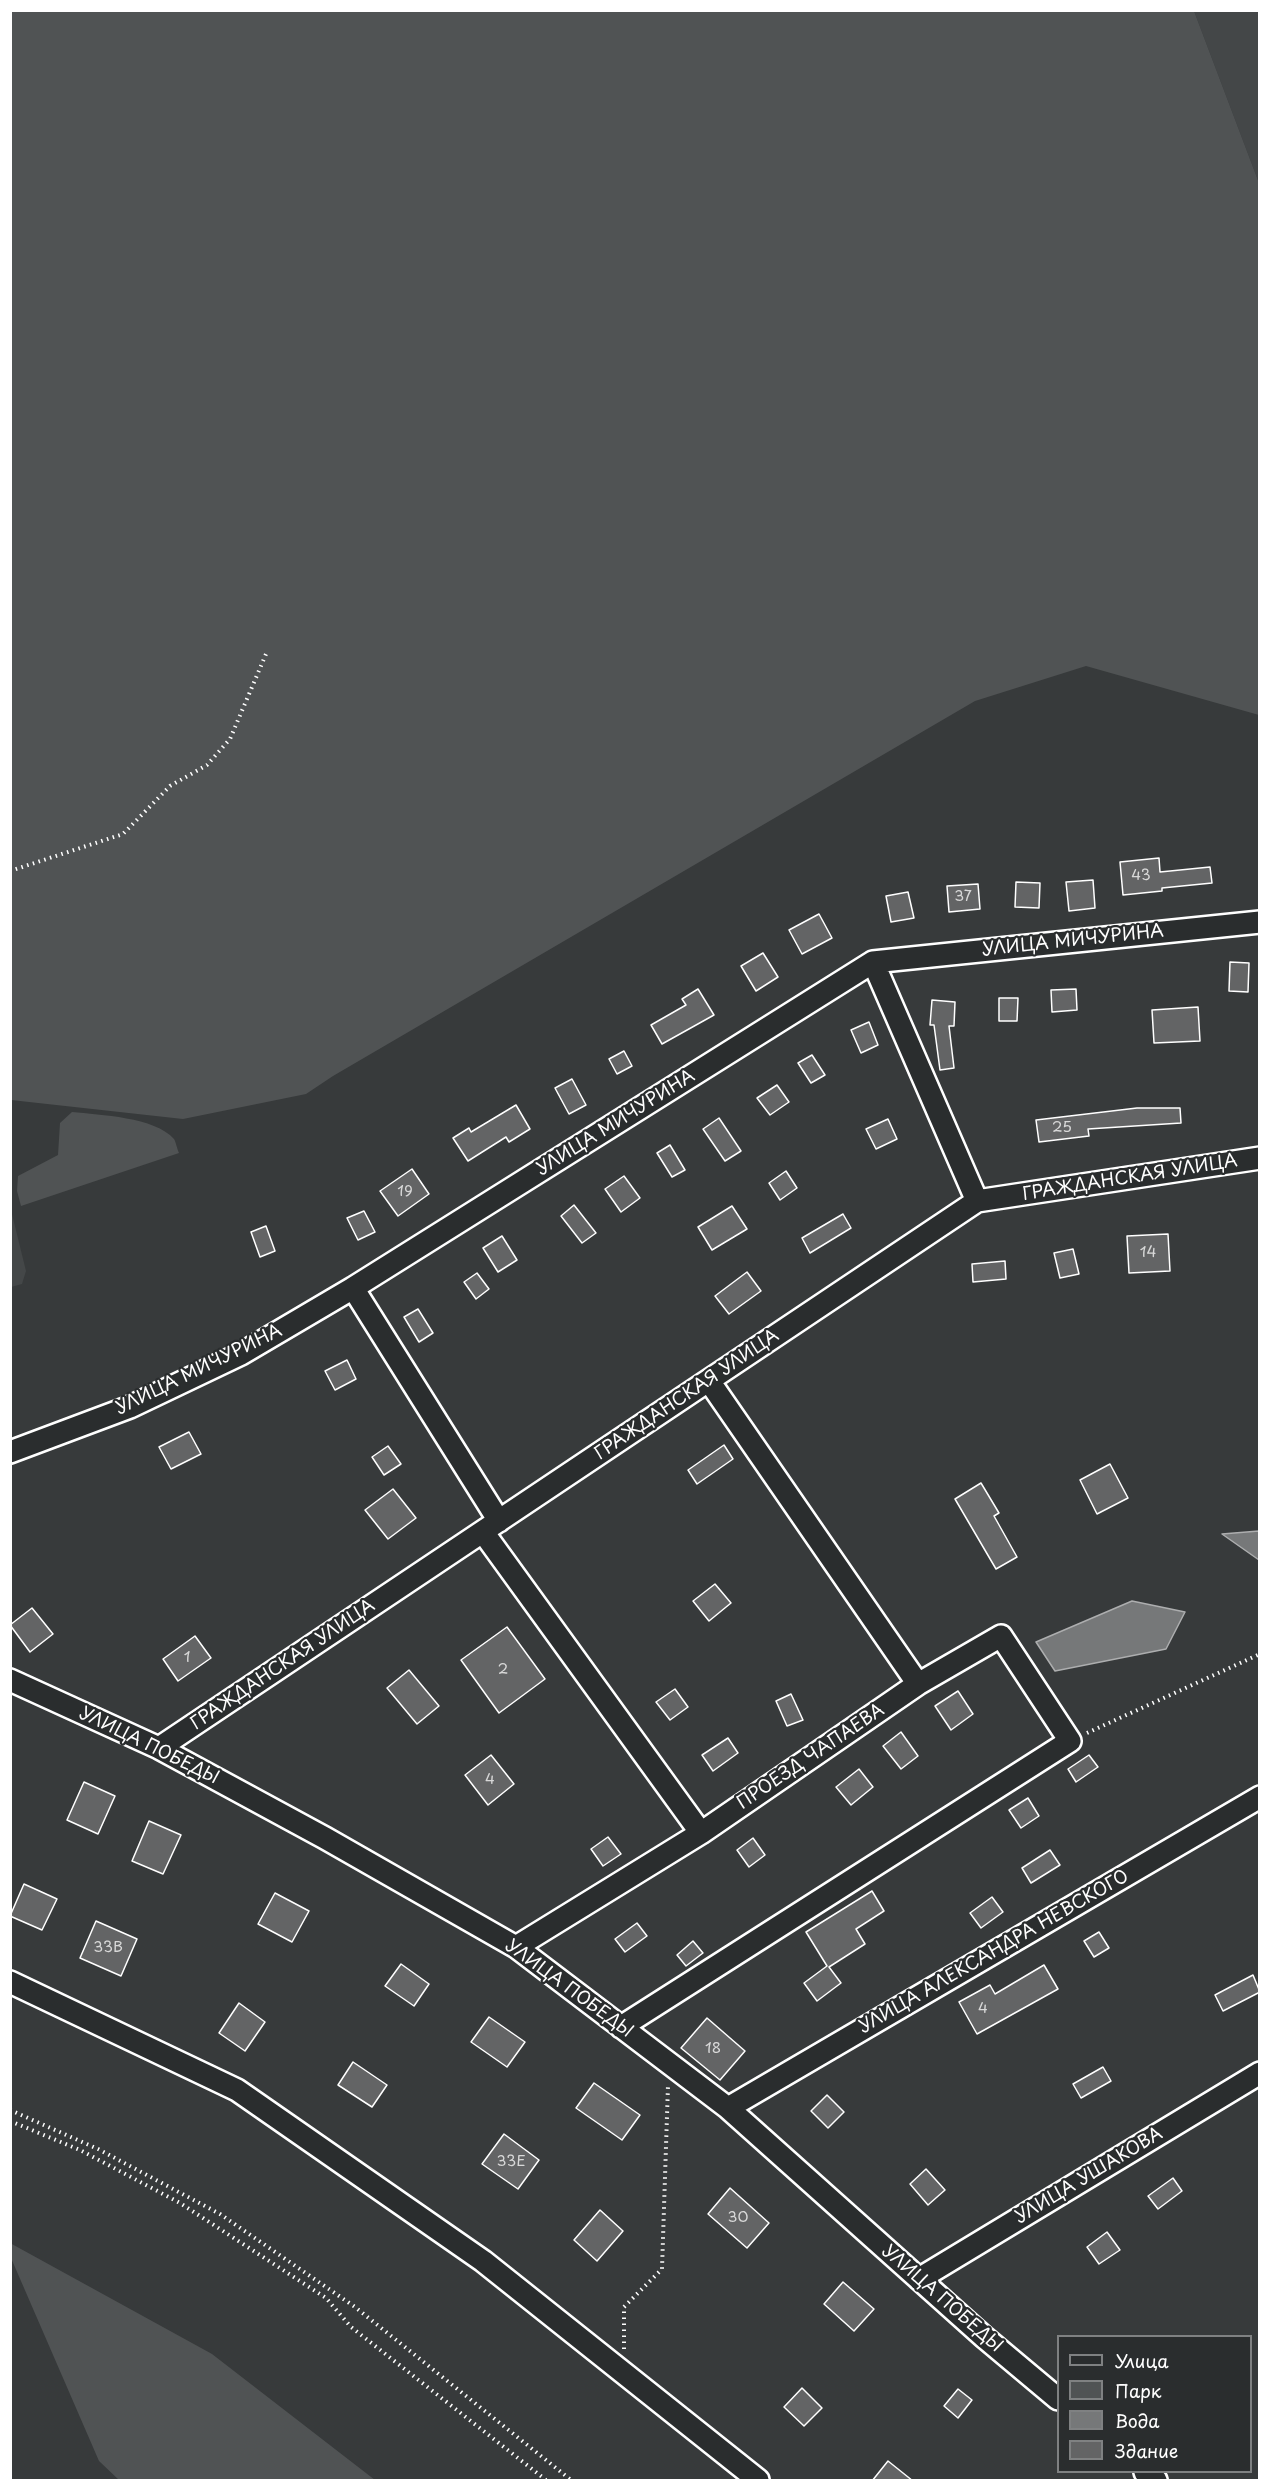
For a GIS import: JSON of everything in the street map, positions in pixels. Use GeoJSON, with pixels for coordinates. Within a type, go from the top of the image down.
{"type":"FeatureCollection","features":[{"type":"Feature","properties":{"kind":"street","name":"УЛИЦА МИЧУРИНА"},"geometry":{"type":"LineString","coordinates":[[10,1452],[130,1407],[240,1354],[353,1288],[873,962],[1260,922]]}},
{"type":"Feature","properties":{"kind":"street"},"geometry":{"type":"LineString","coordinates":[[873,962],[977,1201]]}},
{"type":"Feature","properties":{"kind":"street","name":"ГРАЖДАНСКАЯ УЛИЦА"},"geometry":{"type":"LineString","coordinates":[[159,1748],[977,1201],[1260,1158]]}},
{"type":"Feature","properties":{"kind":"street"},"geometry":{"type":"LineString","coordinates":[[353,1288],[491,1526],[701,1833]]}},
{"type":"Feature","properties":{"kind":"street"},"geometry":{"type":"LineString","coordinates":[[709,1381],[918,1684]]}},
{"type":"Feature","properties":{"kind":"street","name":"ПРОЕЗД ЧАПАЕВА"},"geometry":{"type":"LineString","coordinates":[[516,1947],[701,1833],[918,1684],[1001,1636],[1070,1741]]}},
{"type":"Feature","properties":{"kind":"street","name":"УЛИЦА ПОБЕДЫ"},"geometry":{"type":"LineString","coordinates":[[10,1680],[159,1748],[516,1947],[728,2108],[919,2279],[1057,2397]]}},
{"type":"Feature","properties":{"kind":"street"},"geometry":{"type":"LineString","coordinates":[[621,2027],[1070,1741]]}},
{"type":"Feature","properties":{"kind":"street","name":"УЛИЦА АЛЕКСАНДРА НЕВСКОГО"},"geometry":{"type":"LineString","coordinates":[[728,2108],[1260,1797]]}},
{"type":"Feature","properties":{"kind":"street"},"geometry":{"type":"LineString","coordinates":[[10,1982],[237,2090],[483,2261],[758,2481]]}},
{"type":"Feature","properties":{"kind":"street","name":"УЛИЦА УШАКОВА"},"geometry":{"type":"LineString","coordinates":[[919,2279],[1260,2073]]}},
{"type":"Feature","properties":{"kind":"path"},"geometry":{"type":"LineString","coordinates":[[10,871],[123,834],[170,786],[207,765],[230,739],[266,654]]}},
{"type":"Feature","properties":{"kind":"path"},"geometry":{"type":"LineString","coordinates":[[1070,1741],[1260,1654]]}},
{"type":"Feature","properties":{"kind":"path"},"geometry":{"type":"LineString","coordinates":[[625,2375],[624,2307],[662,2269],[668,2063]]}},
{"type":"Feature","properties":{"kind":"path"},"geometry":{"type":"LineString","coordinates":[[10,2110],[98,2149],[220,2214],[355,2307],[571,2481]]}},
{"type":"Feature","properties":{"kind":"path"},"geometry":{"type":"LineString","coordinates":[[10,2121],[80,2150],[180,2203],[326,2298],[351,2327],[546,2481]]}},
{"type":"Feature","properties":{"kind":"shaded area"},"geometry":{"type":"Polygon","coordinates":[[[1194,11],[1259,11],[1259,183],[1194,11]]]}},
{"type":"Feature","properties":{"kind":"shaded area"},"geometry":{"type":"Polygon","coordinates":[[[11,1210],[26,1271],[22,1284],[11,1287],[11,1210]]]}},
{"type":"Feature","properties":{"kind":"green space"},"geometry":{"type":"Polygon","coordinates":[[[11,10],[1194,11],[1259,183],[1259,715],[1086,666],[975,701],[333,1076],[306,1094],[183,1119],[11,1100],[11,10]]]}},
{"type":"Feature","properties":{"kind":"green space"},"geometry":{"type":"Polygon","coordinates":[[[72,1112],[126,1118],[154,1126],[174,1139],[179,1153],[21,1206],[17,1191],[18,1176],[58,1155],[60,1123],[72,1112]]]}},
{"type":"Feature","properties":{"kind":"green space"},"geometry":{"type":"Polygon","coordinates":[[[10,2243],[212,2354],[375,2480],[119,2480],[99,2461],[11,2258],[10,2243]]]}},
{"type":"Feature","properties":{"kind":"water"},"geometry":{"type":"Polygon","coordinates":[[[1259,1531],[1259,1560],[1222,1534],[1259,1531]]]}},
{"type":"Feature","properties":{"kind":"water"},"geometry":{"type":"Polygon","coordinates":[[[1132,1601],[1185,1612],[1166,1649],[1055,1671],[1036,1642],[1132,1601]]]}},
{"type":"Feature","properties":{"kind":"building"},"geometry":{"type":"Polygon","coordinates":[[[1159,858],[1160,872],[1210,867],[1212,883],[1123,895],[1120,862],[1159,858]]]}},
{"type":"Feature","properties":{"kind":"building"},"geometry":{"type":"Polygon","coordinates":[[[1093,880],[1095,908],[1069,911],[1066,882],[1093,880]]]}},
{"type":"Feature","properties":{"kind":"building"},"geometry":{"type":"Polygon","coordinates":[[[1016,882],[1040,883],[1039,908],[1015,907],[1016,882]]]}},
{"type":"Feature","properties":{"kind":"building"},"geometry":{"type":"Polygon","coordinates":[[[978,884],[980,909],[949,912],[947,886],[978,884]]]}},
{"type":"Feature","properties":{"kind":"building"},"geometry":{"type":"Polygon","coordinates":[[[908,892],[914,918],[891,922],[886,896],[908,892]]]}},
{"type":"Feature","properties":{"kind":"building"},"geometry":{"type":"Polygon","coordinates":[[[819,914],[832,938],[802,954],[789,930],[819,914]]]}},
{"type":"Feature","properties":{"kind":"building"},"geometry":{"type":"Polygon","coordinates":[[[763,953],[778,977],[756,991],[741,966],[763,953]]]}},
{"type":"Feature","properties":{"kind":"building"},"geometry":{"type":"Polygon","coordinates":[[[1230,962],[1249,963],[1248,992],[1229,991],[1230,962]]]}},
{"type":"Feature","properties":{"kind":"building"},"geometry":{"type":"Polygon","coordinates":[[[698,989],[714,1015],[662,1044],[651,1025],[686,1005],[682,999],[698,989]]]}},
{"type":"Feature","properties":{"kind":"building"},"geometry":{"type":"Polygon","coordinates":[[[1076,989],[1077,1010],[1052,1012],[1051,990],[1076,989]]]}},
{"type":"Feature","properties":{"kind":"building"},"geometry":{"type":"Polygon","coordinates":[[[999,998],[1018,998],[1017,1021],[999,1021],[999,998]]]}},
{"type":"Feature","properties":{"kind":"building"},"geometry":{"type":"Polygon","coordinates":[[[932,1000],[955,1002],[954,1026],[949,1026],[954,1068],[940,1070],[934,1025],[930,1025],[932,1000]]]}},
{"type":"Feature","properties":{"kind":"building"},"geometry":{"type":"Polygon","coordinates":[[[1198,1007],[1200,1041],[1154,1043],[1152,1010],[1198,1007]]]}},
{"type":"Feature","properties":{"kind":"building"},"geometry":{"type":"Polygon","coordinates":[[[869,1022],[878,1045],[861,1053],[851,1030],[869,1022]]]}},
{"type":"Feature","properties":{"kind":"building"},"geometry":{"type":"Polygon","coordinates":[[[624,1051],[632,1066],[617,1074],[609,1059],[624,1051]]]}},
{"type":"Feature","properties":{"kind":"building"},"geometry":{"type":"Polygon","coordinates":[[[812,1055],[825,1075],[811,1083],[798,1063],[812,1055]]]}},
{"type":"Feature","properties":{"kind":"building"},"geometry":{"type":"Polygon","coordinates":[[[572,1079],[586,1105],[569,1114],[555,1088],[572,1079]]]}},
{"type":"Feature","properties":{"kind":"building"},"geometry":{"type":"Polygon","coordinates":[[[777,1085],[789,1102],[770,1115],[757,1098],[777,1085]]]}},
{"type":"Feature","properties":{"kind":"building"},"geometry":{"type":"Polygon","coordinates":[[[516,1105],[530,1129],[509,1142],[506,1137],[468,1161],[453,1138],[469,1128],[471,1132],[516,1105]]]}},
{"type":"Feature","properties":{"kind":"building"},"geometry":{"type":"Polygon","coordinates":[[[1137,1108],[1180,1108],[1181,1123],[1088,1129],[1089,1136],[1039,1142],[1036,1120],[1137,1108]]]}},
{"type":"Feature","properties":{"kind":"building"},"geometry":{"type":"Polygon","coordinates":[[[719,1118],[741,1151],[725,1161],[703,1129],[719,1118]]]}},
{"type":"Feature","properties":{"kind":"building"},"geometry":{"type":"Polygon","coordinates":[[[888,1119],[897,1139],[876,1149],[866,1129],[888,1119]]]}},
{"type":"Feature","properties":{"kind":"building"},"geometry":{"type":"Polygon","coordinates":[[[670,1145],[685,1170],[672,1177],[657,1153],[670,1145]]]}},
{"type":"Feature","properties":{"kind":"building"},"geometry":{"type":"Polygon","coordinates":[[[412,1169],[429,1194],[398,1216],[380,1191],[412,1169]]]}},
{"type":"Feature","properties":{"kind":"building"},"geometry":{"type":"Polygon","coordinates":[[[786,1171],[797,1188],[780,1200],[769,1183],[786,1171]]]}},
{"type":"Feature","properties":{"kind":"building"},"geometry":{"type":"Polygon","coordinates":[[[624,1176],[640,1198],[621,1212],[605,1189],[624,1176]]]}},
{"type":"Feature","properties":{"kind":"building"},"geometry":{"type":"Polygon","coordinates":[[[574,1205],[596,1233],[582,1243],[561,1216],[574,1205]]]}},
{"type":"Feature","properties":{"kind":"building"},"geometry":{"type":"Polygon","coordinates":[[[732,1206],[747,1229],[712,1250],[698,1227],[732,1206]]]}},
{"type":"Feature","properties":{"kind":"building"},"geometry":{"type":"Polygon","coordinates":[[[364,1211],[375,1232],[358,1240],[347,1218],[364,1211]]]}},
{"type":"Feature","properties":{"kind":"building"},"geometry":{"type":"Polygon","coordinates":[[[843,1214],[851,1228],[810,1253],[802,1238],[843,1214]]]}},
{"type":"Feature","properties":{"kind":"building"},"geometry":{"type":"Polygon","coordinates":[[[266,1226],[275,1251],[260,1257],[251,1232],[266,1226]]]}},
{"type":"Feature","properties":{"kind":"building"},"geometry":{"type":"Polygon","coordinates":[[[1168,1234],[1170,1271],[1129,1273],[1127,1236],[1168,1234]]]}},
{"type":"Feature","properties":{"kind":"building"},"geometry":{"type":"Polygon","coordinates":[[[502,1236],[517,1260],[498,1272],[483,1248],[502,1236]]]}},
{"type":"Feature","properties":{"kind":"building"},"geometry":{"type":"Polygon","coordinates":[[[1073,1249],[1079,1274],[1060,1278],[1054,1253],[1073,1249]]]}},
{"type":"Feature","properties":{"kind":"building"},"geometry":{"type":"Polygon","coordinates":[[[1005,1261],[1006,1279],[973,1282],[972,1264],[1005,1261]]]}},
{"type":"Feature","properties":{"kind":"building"},"geometry":{"type":"Polygon","coordinates":[[[747,1272],[761,1291],[729,1314],[715,1296],[747,1272]]]}},
{"type":"Feature","properties":{"kind":"building"},"geometry":{"type":"Polygon","coordinates":[[[477,1273],[489,1289],[476,1299],[464,1282],[477,1273]]]}},
{"type":"Feature","properties":{"kind":"building"},"geometry":{"type":"Polygon","coordinates":[[[418,1309],[433,1333],[419,1342],[404,1317],[418,1309]]]}},
{"type":"Feature","properties":{"kind":"building"},"geometry":{"type":"Polygon","coordinates":[[[347,1360],[356,1379],[335,1390],[325,1371],[347,1360]]]}},
{"type":"Feature","properties":{"kind":"building"},"geometry":{"type":"Polygon","coordinates":[[[189,1432],[201,1454],[171,1469],[159,1447],[189,1432]]]}},
{"type":"Feature","properties":{"kind":"building"},"geometry":{"type":"Polygon","coordinates":[[[724,1445],[733,1459],[697,1484],[688,1470],[724,1445]]]}},
{"type":"Feature","properties":{"kind":"building"},"geometry":{"type":"Polygon","coordinates":[[[388,1446],[401,1464],[384,1475],[372,1457],[388,1446]]]}},
{"type":"Feature","properties":{"kind":"building"},"geometry":{"type":"Polygon","coordinates":[[[1110,1464],[1128,1498],[1097,1514],[1080,1480],[1110,1464]]]}},
{"type":"Feature","properties":{"kind":"building"},"geometry":{"type":"Polygon","coordinates":[[[981,1483],[999,1513],[994,1516],[1017,1557],[996,1569],[955,1499],[981,1483]]]}},
{"type":"Feature","properties":{"kind":"building"},"geometry":{"type":"Polygon","coordinates":[[[393,1489],[416,1518],[388,1539],[365,1510],[393,1489]]]}},
{"type":"Feature","properties":{"kind":"building"},"geometry":{"type":"Polygon","coordinates":[[[715,1584],[731,1603],[709,1621],[693,1601],[715,1584]]]}},
{"type":"Feature","properties":{"kind":"building"},"geometry":{"type":"Polygon","coordinates":[[[32,1608],[53,1634],[30,1652],[10,1625],[32,1608]]]}},
{"type":"Feature","properties":{"kind":"building"},"geometry":{"type":"Polygon","coordinates":[[[507,1627],[545,1679],[499,1713],[461,1660],[507,1627]]]}},
{"type":"Feature","properties":{"kind":"building"},"geometry":{"type":"Polygon","coordinates":[[[195,1636],[211,1658],[178,1681],[163,1659],[195,1636]]]}},
{"type":"Feature","properties":{"kind":"building"},"geometry":{"type":"Polygon","coordinates":[[[409,1670],[439,1706],[417,1724],[387,1688],[409,1670]]]}},
{"type":"Feature","properties":{"kind":"building"},"geometry":{"type":"Polygon","coordinates":[[[675,1689],[688,1707],[670,1720],[656,1702],[675,1689]]]}},
{"type":"Feature","properties":{"kind":"building"},"geometry":{"type":"Polygon","coordinates":[[[958,1691],[973,1714],[951,1730],[935,1706],[958,1691]]]}},
{"type":"Feature","properties":{"kind":"building"},"geometry":{"type":"Polygon","coordinates":[[[791,1694],[803,1720],[787,1726],[776,1701],[791,1694]]]}},
{"type":"Feature","properties":{"kind":"building"},"geometry":{"type":"Polygon","coordinates":[[[901,1732],[918,1756],[901,1769],[883,1746],[901,1732]]]}},
{"type":"Feature","properties":{"kind":"building"},"geometry":{"type":"Polygon","coordinates":[[[728,1738],[738,1753],[713,1771],[702,1755],[728,1738]]]}},
{"type":"Feature","properties":{"kind":"building"},"geometry":{"type":"Polygon","coordinates":[[[491,1755],[514,1784],[488,1805],[465,1775],[491,1755]]]}},
{"type":"Feature","properties":{"kind":"building"},"geometry":{"type":"Polygon","coordinates":[[[1089,1755],[1098,1767],[1076,1782],[1068,1769],[1089,1755]]]}},
{"type":"Feature","properties":{"kind":"building"},"geometry":{"type":"Polygon","coordinates":[[[859,1769],[873,1787],[851,1805],[836,1787],[859,1769]]]}},
{"type":"Feature","properties":{"kind":"building"},"geometry":{"type":"Polygon","coordinates":[[[84,1782],[115,1796],[98,1834],[67,1820],[84,1782]]]}},
{"type":"Feature","properties":{"kind":"building"},"geometry":{"type":"Polygon","coordinates":[[[1028,1798],[1039,1816],[1021,1828],[1009,1810],[1028,1798]]]}},
{"type":"Feature","properties":{"kind":"building"},"geometry":{"type":"Polygon","coordinates":[[[149,1821],[181,1835],[163,1874],[132,1861],[149,1821]]]}},
{"type":"Feature","properties":{"kind":"building"},"geometry":{"type":"Polygon","coordinates":[[[608,1837],[621,1854],[603,1866],[591,1849],[608,1837]]]}},
{"type":"Feature","properties":{"kind":"building"},"geometry":{"type":"Polygon","coordinates":[[[753,1838],[765,1855],[749,1867],[737,1850],[753,1838]]]}},
{"type":"Feature","properties":{"kind":"building"},"geometry":{"type":"Polygon","coordinates":[[[1050,1850],[1060,1865],[1031,1883],[1022,1868],[1050,1850]]]}},
{"type":"Feature","properties":{"kind":"building"},"geometry":{"type":"Polygon","coordinates":[[[24,1884],[57,1899],[42,1930],[10,1916],[24,1884]]]}},
{"type":"Feature","properties":{"kind":"building"},"geometry":{"type":"Polygon","coordinates":[[[872,1891],[884,1911],[856,1929],[865,1944],[829,1967],[841,1983],[817,2001],[804,1983],[827,1966],[806,1932],[872,1891]]]}},
{"type":"Feature","properties":{"kind":"building"},"geometry":{"type":"Polygon","coordinates":[[[275,1893],[309,1911],[292,1942],[258,1924],[275,1893]]]}},
{"type":"Feature","properties":{"kind":"building"},"geometry":{"type":"Polygon","coordinates":[[[992,1897],[1003,1912],[981,1928],[970,1913],[992,1897]]]}},
{"type":"Feature","properties":{"kind":"building"},"geometry":{"type":"Polygon","coordinates":[[[96,1921],[137,1939],[121,1976],[80,1958],[96,1921]]]}},
{"type":"Feature","properties":{"kind":"building"},"geometry":{"type":"Polygon","coordinates":[[[637,1923],[647,1936],[625,1952],[615,1939],[637,1923]]]}},
{"type":"Feature","properties":{"kind":"building"},"geometry":{"type":"Polygon","coordinates":[[[1099,1932],[1109,1948],[1094,1957],[1084,1941],[1099,1932]]]}},
{"type":"Feature","properties":{"kind":"building"},"geometry":{"type":"Polygon","coordinates":[[[693,1941],[703,1953],[686,1966],[677,1955],[693,1941]]]}},
{"type":"Feature","properties":{"kind":"building"},"geometry":{"type":"Polygon","coordinates":[[[401,1964],[429,1984],[414,2006],[385,1986],[401,1964]]]}},
{"type":"Feature","properties":{"kind":"building"},"geometry":{"type":"Polygon","coordinates":[[[1044,1965],[1058,1989],[977,2034],[959,2002],[990,1985],[995,1994],[1044,1965]]]}},
{"type":"Feature","properties":{"kind":"building"},"geometry":{"type":"Polygon","coordinates":[[[1253,1975],[1260,1992],[1223,2011],[1215,1995],[1253,1975]]]}},
{"type":"Feature","properties":{"kind":"building"},"geometry":{"type":"Polygon","coordinates":[[[239,2003],[265,2022],[245,2051],[219,2033],[239,2003]]]}},
{"type":"Feature","properties":{"kind":"building"},"geometry":{"type":"Polygon","coordinates":[[[489,2017],[525,2042],[507,2067],[471,2042],[489,2017]]]}},
{"type":"Feature","properties":{"kind":"building"},"geometry":{"type":"Polygon","coordinates":[[[707,2018],[745,2051],[720,2080],[681,2048],[707,2018]]]}},
{"type":"Feature","properties":{"kind":"building"},"geometry":{"type":"Polygon","coordinates":[[[353,2062],[387,2085],[372,2107],[338,2085],[353,2062]]]}},
{"type":"Feature","properties":{"kind":"building"},"geometry":{"type":"Polygon","coordinates":[[[1103,2067],[1111,2081],[1081,2098],[1073,2084],[1103,2067]]]}},
{"type":"Feature","properties":{"kind":"building"},"geometry":{"type":"Polygon","coordinates":[[[594,2083],[640,2115],[622,2140],[576,2108],[594,2083]]]}},
{"type":"Feature","properties":{"kind":"building"},"geometry":{"type":"Polygon","coordinates":[[[827,2095],[844,2112],[828,2128],[811,2111],[827,2095]]]}},
{"type":"Feature","properties":{"kind":"building"},"geometry":{"type":"Polygon","coordinates":[[[504,2134],[539,2160],[518,2189],[482,2164],[504,2134]]]}},
{"type":"Feature","properties":{"kind":"building"},"geometry":{"type":"Polygon","coordinates":[[[926,2169],[945,2190],[928,2205],[910,2184],[926,2169]]]}},
{"type":"Feature","properties":{"kind":"building"},"geometry":{"type":"Polygon","coordinates":[[[1173,2178],[1182,2191],[1158,2209],[1148,2196],[1173,2178]]]}},
{"type":"Feature","properties":{"kind":"building"},"geometry":{"type":"Polygon","coordinates":[[[730,2188],[769,2223],[747,2248],[708,2214],[730,2188]]]}},
{"type":"Feature","properties":{"kind":"building"},"geometry":{"type":"Polygon","coordinates":[[[600,2210],[623,2231],[597,2261],[574,2240],[600,2210]]]}},
{"type":"Feature","properties":{"kind":"building"},"geometry":{"type":"Polygon","coordinates":[[[1107,2232],[1120,2250],[1099,2264],[1087,2247],[1107,2232]]]}},
{"type":"Feature","properties":{"kind":"building"},"geometry":{"type":"Polygon","coordinates":[[[843,2282],[874,2309],[854,2331],[824,2304],[843,2282]]]}},
{"type":"Feature","properties":{"kind":"building"},"geometry":{"type":"Polygon","coordinates":[[[802,2388],[822,2408],[804,2426],[784,2407],[802,2388]]]}},
{"type":"Feature","properties":{"kind":"building"},"geometry":{"type":"Polygon","coordinates":[[[958,2389],[972,2400],[958,2418],[944,2406],[958,2389]]]}},
{"type":"Feature","properties":{"kind":"building"},"geometry":{"type":"Polygon","coordinates":[[[888,2461],[913,2481],[872,2481],[888,2461]]]}}]}
